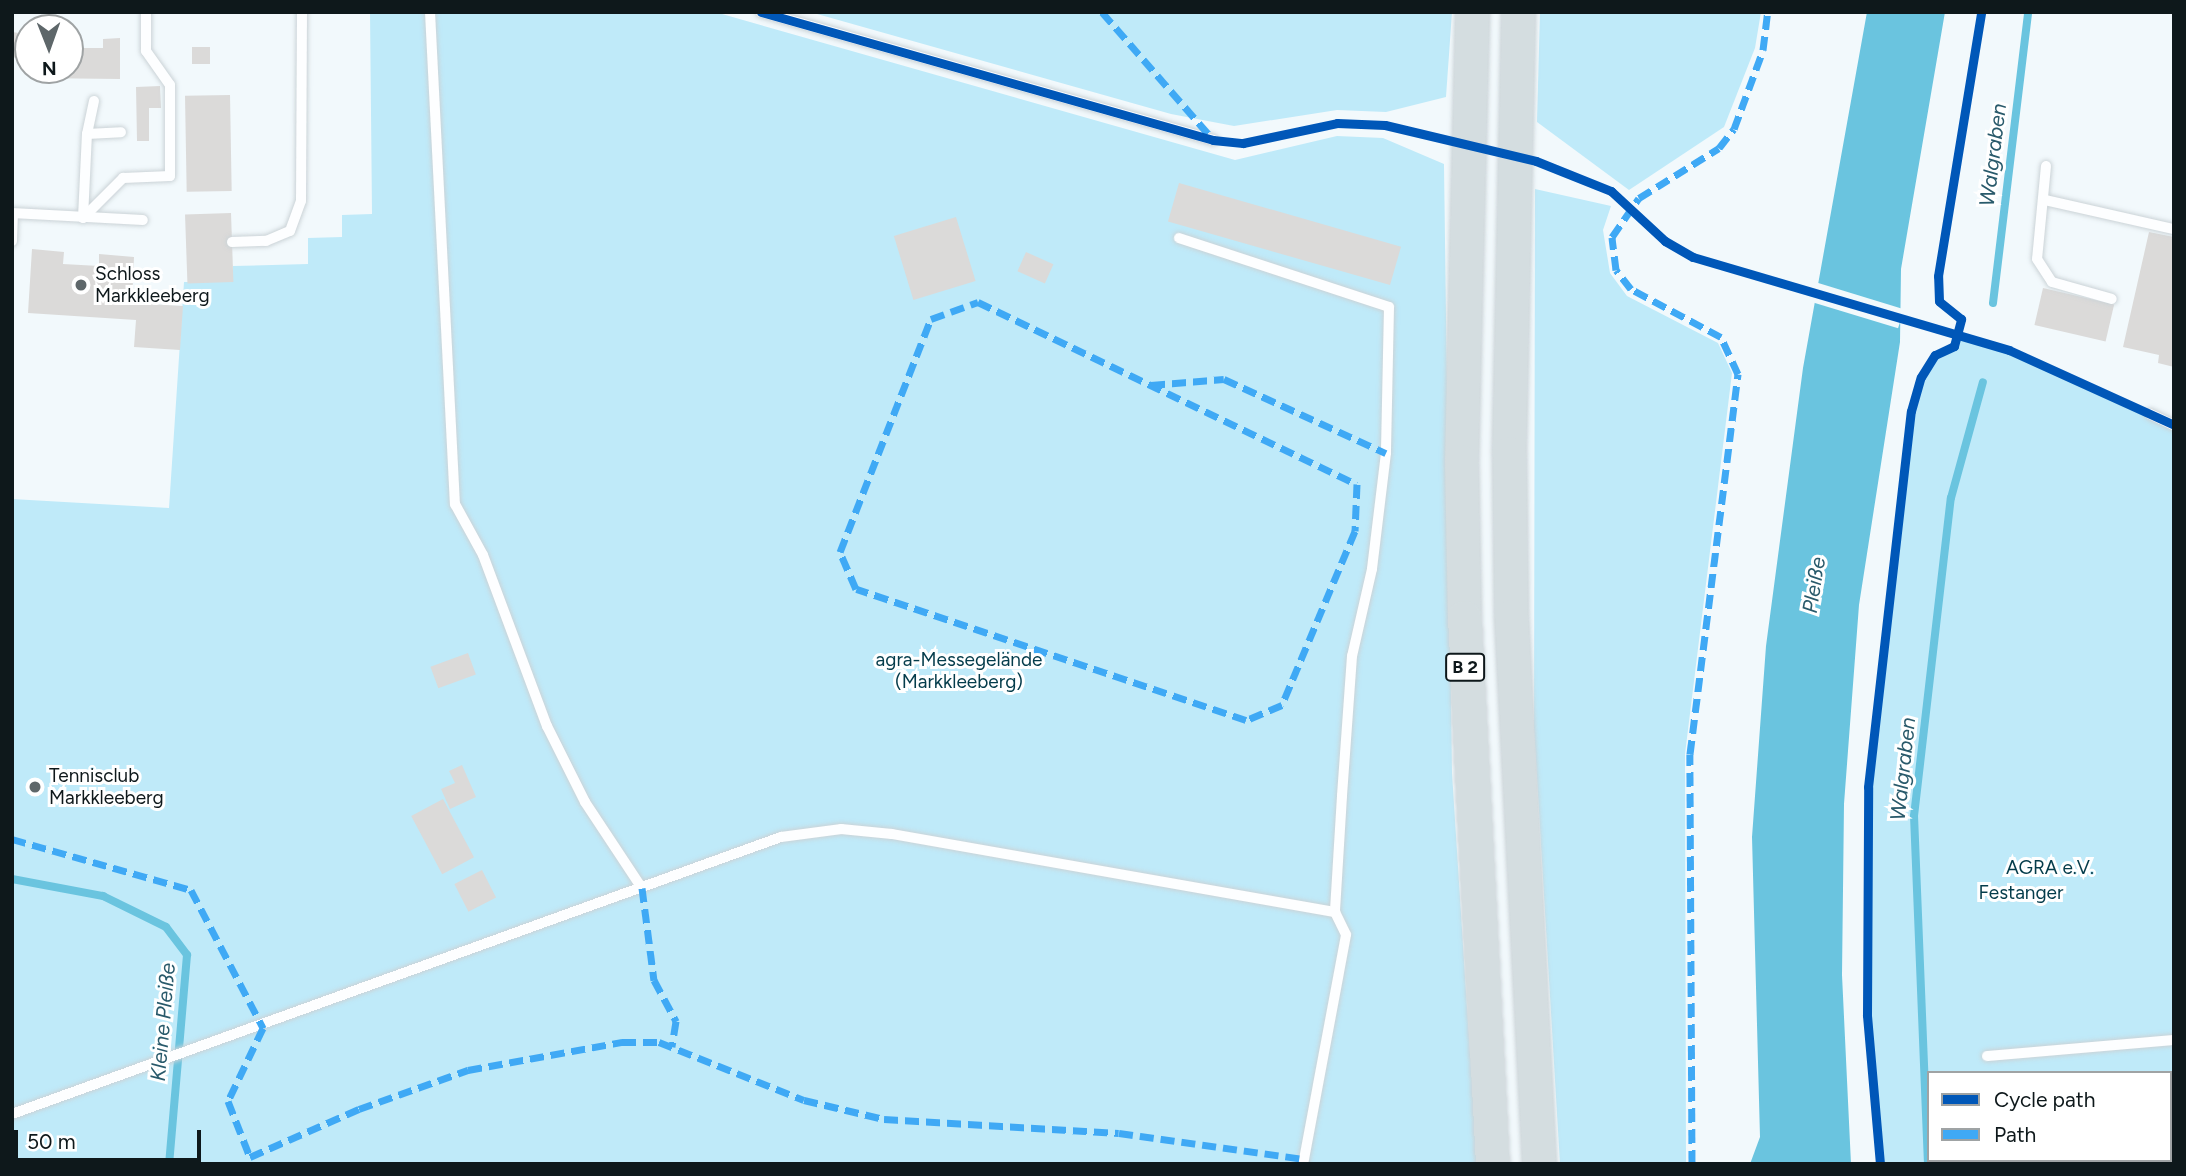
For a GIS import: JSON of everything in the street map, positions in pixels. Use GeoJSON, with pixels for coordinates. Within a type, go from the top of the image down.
{"type":"FeatureCollection","features":[{"type":"Feature","properties":{"kind":"highway","name":"B 2"},"geometry":{"type":"LineString","coordinates":[[1472,12],[1466,170],[1464,604],[1492,1164]]}},
{"type":"Feature","properties":{"kind":"highway","name":"B 2"},"geometry":{"type":"LineString","coordinates":[[1518,12],[1512,182],[1512,643],[1539,1164]]}},
{"type":"Feature","properties":{"kind":"lane"},"geometry":{"type":"LineString","coordinates":[[83,218],[123,178],[170,176],[170,85],[146,51],[146,12]]}},
{"type":"Feature","properties":{"kind":"lane"},"geometry":{"type":"LineString","coordinates":[[232,242],[266,241],[290,231],[301,201],[302,12]]}},
{"type":"Feature","properties":{"kind":"lane"},"geometry":{"type":"LineString","coordinates":[[430,12],[455,503],[483,555],[552,737],[585,802],[642,888]]}},
{"type":"Feature","properties":{"kind":"lane"},"geometry":{"type":"LineString","coordinates":[[761,12],[1213,140]]}},
{"type":"Feature","properties":{"kind":"lane"},"geometry":{"type":"LineString","coordinates":[[83,218],[88,134],[94,102]]}},
{"type":"Feature","properties":{"kind":"lane"},"geometry":{"type":"LineString","coordinates":[[88,134],[121,132]]}},
{"type":"Feature","properties":{"kind":"lane"},"geometry":{"type":"LineString","coordinates":[[2046,166],[2045,201],[2036,259],[2052,282],[2112,299]]}},
{"type":"Feature","properties":{"kind":"lane"},"geometry":{"type":"LineString","coordinates":[[2045,201],[2174,229]]}},
{"type":"Feature","properties":{"kind":"lane"},"geometry":{"type":"LineString","coordinates":[[12,241],[13,214],[143,220]]}},
{"type":"Feature","properties":{"kind":"lane"},"geometry":{"type":"LineString","coordinates":[[1179,238],[1388,307],[1386,453],[1372,569],[1352,656],[1335,912],[1346,935],[1303,1164]]}},
{"type":"Feature","properties":{"kind":"lane"},"geometry":{"type":"LineString","coordinates":[[2150,415],[2174,425]]}},
{"type":"Feature","properties":{"kind":"lane"},"geometry":{"type":"LineString","coordinates":[[12,1114],[117,1073],[232,1037],[782,837],[841,830],[892,834],[1335,912]]}},
{"type":"Feature","properties":{"kind":"lane"},"geometry":{"type":"LineString","coordinates":[[1987,1056],[2174,1040]]}},
{"type":"Feature","properties":{"kind":"green space","name":"agra-Messegelände (Markkleeberg)"},"geometry":{"type":"Polygon","coordinates":[[[370,12],[715,12],[1235,160],[1337,136],[1383,138],[1444,164],[1452,773],[1477,1164],[12,1164],[12,499],[169,508],[184,282],[233,282],[233,266],[308,264],[308,238],[342,237],[342,215],[372,214],[370,12]]]}},
{"type":"Feature","properties":{"kind":"green space"},"geometry":{"type":"Polygon","coordinates":[[[810,12],[1452,12],[1446,97],[1386,112],[1337,110],[1234,126],[1171,114],[810,12]]]}},
{"type":"Feature","properties":{"kind":"green space"},"geometry":{"type":"Polygon","coordinates":[[[1540,12],[1761,12],[1755,48],[1724,127],[1629,190],[1537,122],[1540,12]]]}},
{"type":"Feature","properties":{"kind":"green space"},"geometry":{"type":"Polygon","coordinates":[[[1535,189],[1611,206],[1603,230],[1610,273],[1627,296],[1718,343],[1732,373],[1685,754],[1686,1164],[1560,1164],[1534,727],[1535,189]]]}},
{"type":"Feature","properties":{"kind":"green space","name":"Festanger"},"geometry":{"type":"Polygon","coordinates":[[[1957,336],[2009,350],[2174,425],[2174,1164],[1880,1164],[1867,1015],[1866,910],[1878,680],[1911,411],[1921,377],[1935,355],[1954,346],[1957,336]]]}},
{"type":"Feature","properties":{"kind":"water","name":"Pleiße"},"geometry":{"type":"Polygon","coordinates":[[[1867,12],[1945,12],[1901,269],[1900,342],[1859,605],[1844,804],[1842,975],[1851,1164],[1750,1164],[1760,1137],[1752,837],[1766,646],[1803,368],[1867,12]]]}},
{"type":"Feature","properties":{"kind":"pier"},"geometry":{"type":"Polygon","coordinates":[[[1815,282],[1904,309],[1898,328],[1809,301],[1815,282]]]}},
{"type":"Feature","properties":{"kind":"building"},"geometry":{"type":"Polygon","coordinates":[[[14,32],[14,58],[12,57],[14,32]]]}},
{"type":"Feature","properties":{"kind":"building"},"geometry":{"type":"Polygon","coordinates":[[[120,38],[120,79],[84,79],[84,48],[103,48],[103,39],[120,38]]]}},
{"type":"Feature","properties":{"kind":"building"},"geometry":{"type":"Polygon","coordinates":[[[192,47],[210,47],[210,64],[192,64],[192,47]]]}},
{"type":"Feature","properties":{"kind":"building"},"geometry":{"type":"Polygon","coordinates":[[[160,86],[161,108],[149,108],[149,141],[137,141],[136,87],[160,86]]]}},
{"type":"Feature","properties":{"kind":"building"},"geometry":{"type":"Polygon","coordinates":[[[230,95],[232,191],[187,192],[185,96],[230,95]]]}},
{"type":"Feature","properties":{"kind":"building"},"geometry":{"type":"Polygon","coordinates":[[[1179,183],[1401,247],[1390,285],[1168,221],[1179,183]]]}},
{"type":"Feature","properties":{"kind":"building"},"geometry":{"type":"Polygon","coordinates":[[[231,213],[233,282],[187,284],[185,215],[231,213]]]}},
{"type":"Feature","properties":{"kind":"building"},"geometry":{"type":"Polygon","coordinates":[[[956,217],[976,281],[913,300],[894,236],[956,217]]]}},
{"type":"Feature","properties":{"kind":"building"},"geometry":{"type":"Polygon","coordinates":[[[2149,232],[2174,237],[2174,367],[2158,363],[2159,355],[2123,347],[2149,232]]]}},
{"type":"Feature","properties":{"kind":"building","name":"Schloss Markkleeberg"},"geometry":{"type":"Polygon","coordinates":[[[32,249],[64,252],[63,264],[99,266],[99,254],[134,257],[132,303],[183,306],[180,350],[134,347],[136,320],[28,313],[32,249]]]}},
{"type":"Feature","properties":{"kind":"building"},"geometry":{"type":"Polygon","coordinates":[[[1026,252],[1053,264],[1045,283],[1017,271],[1026,252]]]}},
{"type":"Feature","properties":{"kind":"building"},"geometry":{"type":"Polygon","coordinates":[[[2043,288],[2114,304],[2106,341],[2034,325],[2043,288]]]}},
{"type":"Feature","properties":{"kind":"building"},"geometry":{"type":"Polygon","coordinates":[[[468,653],[476,675],[438,688],[430,667],[468,653]]]}},
{"type":"Feature","properties":{"kind":"building"},"geometry":{"type":"Polygon","coordinates":[[[462,765],[476,797],[450,809],[441,789],[455,783],[449,771],[462,765]]]}},
{"type":"Feature","properties":{"kind":"building"},"geometry":{"type":"Polygon","coordinates":[[[443,799],[474,857],[442,874],[411,816],[443,799]]]}},
{"type":"Feature","properties":{"kind":"building"},"geometry":{"type":"Polygon","coordinates":[[[482,870],[496,898],[468,912],[454,884],[482,870]]]}},
{"type":"Feature","properties":{"kind":"waterway","name":"Walgraben"},"geometry":{"type":"LineString","coordinates":[[1993,303],[2028,12]]}},
{"type":"Feature","properties":{"kind":"waterway","name":"Walgraben"},"geometry":{"type":"LineString","coordinates":[[1927,1139],[1914,816],[1951,498],[1983,382]]}},
{"type":"Feature","properties":{"kind":"waterway","name":"Kleine Pleiße"},"geometry":{"type":"LineString","coordinates":[[12,879],[103,896],[166,927],[187,955],[169,1164]]}},
{"type":"Feature","properties":{"kind":"marked path"},"geometry":{"type":"LineString","coordinates":[[1102,12],[1211,137]]}},
{"type":"Feature","properties":{"kind":"marked path"},"geometry":{"type":"LineString","coordinates":[[1692,1164],[1690,754],[1738,374],[1721,337],[1631,289],[1616,270],[1612,237],[1639,198],[1719,148],[1734,129],[1763,50],[1768,12]]}},
{"type":"Feature","properties":{"kind":"marked path"},"geometry":{"type":"LineString","coordinates":[[978,302],[1357,484],[1355,531],[1282,705],[1246,720],[856,589],[840,552],[931,319],[978,302]]}},
{"type":"Feature","properties":{"kind":"marked path"},"geometry":{"type":"LineString","coordinates":[[1151,385],[1224,379],[1386,453]]}},
{"type":"Feature","properties":{"kind":"marked path"},"geometry":{"type":"LineString","coordinates":[[12,839],[191,890],[263,1028],[228,1101],[250,1157],[359,1109],[468,1070],[622,1042],[659,1042],[804,1100],[884,1119],[1119,1133],[1303,1159]]}},
{"type":"Feature","properties":{"kind":"marked path"},"geometry":{"type":"LineString","coordinates":[[642,888],[654,980],[676,1021],[672,1047]]}},
{"type":"Feature","properties":{"kind":"cycle path"},"geometry":{"type":"LineString","coordinates":[[761,12],[1213,140],[1243,143],[1337,123],[1385,125],[1536,161],[1611,191],[1665,241],[1693,257],[2009,350],[2174,425]]}},
{"type":"Feature","properties":{"kind":"cycle path"},"geometry":{"type":"LineString","coordinates":[[1880,1164],[1867,1015],[1868,787],[1911,411],[1921,377],[1935,355],[1954,346],[1961,319],[1939,301],[1938,276],[1981,12]]}},
{"type":"Feature","properties":{"kind":"place","name":"Schloss Markkleeberg"},"geometry":{"type":"Point","coordinates":[81,285]}},
{"type":"Feature","properties":{"kind":"place","name":"Tennisclub Markkleeberg"},"geometry":{"type":"Point","coordinates":[35,787]}},
{"type":"Feature","properties":{"kind":"park label","name":"AGRA e.V."},"geometry":{"type":"Point","coordinates":[2050,868]}}]}
